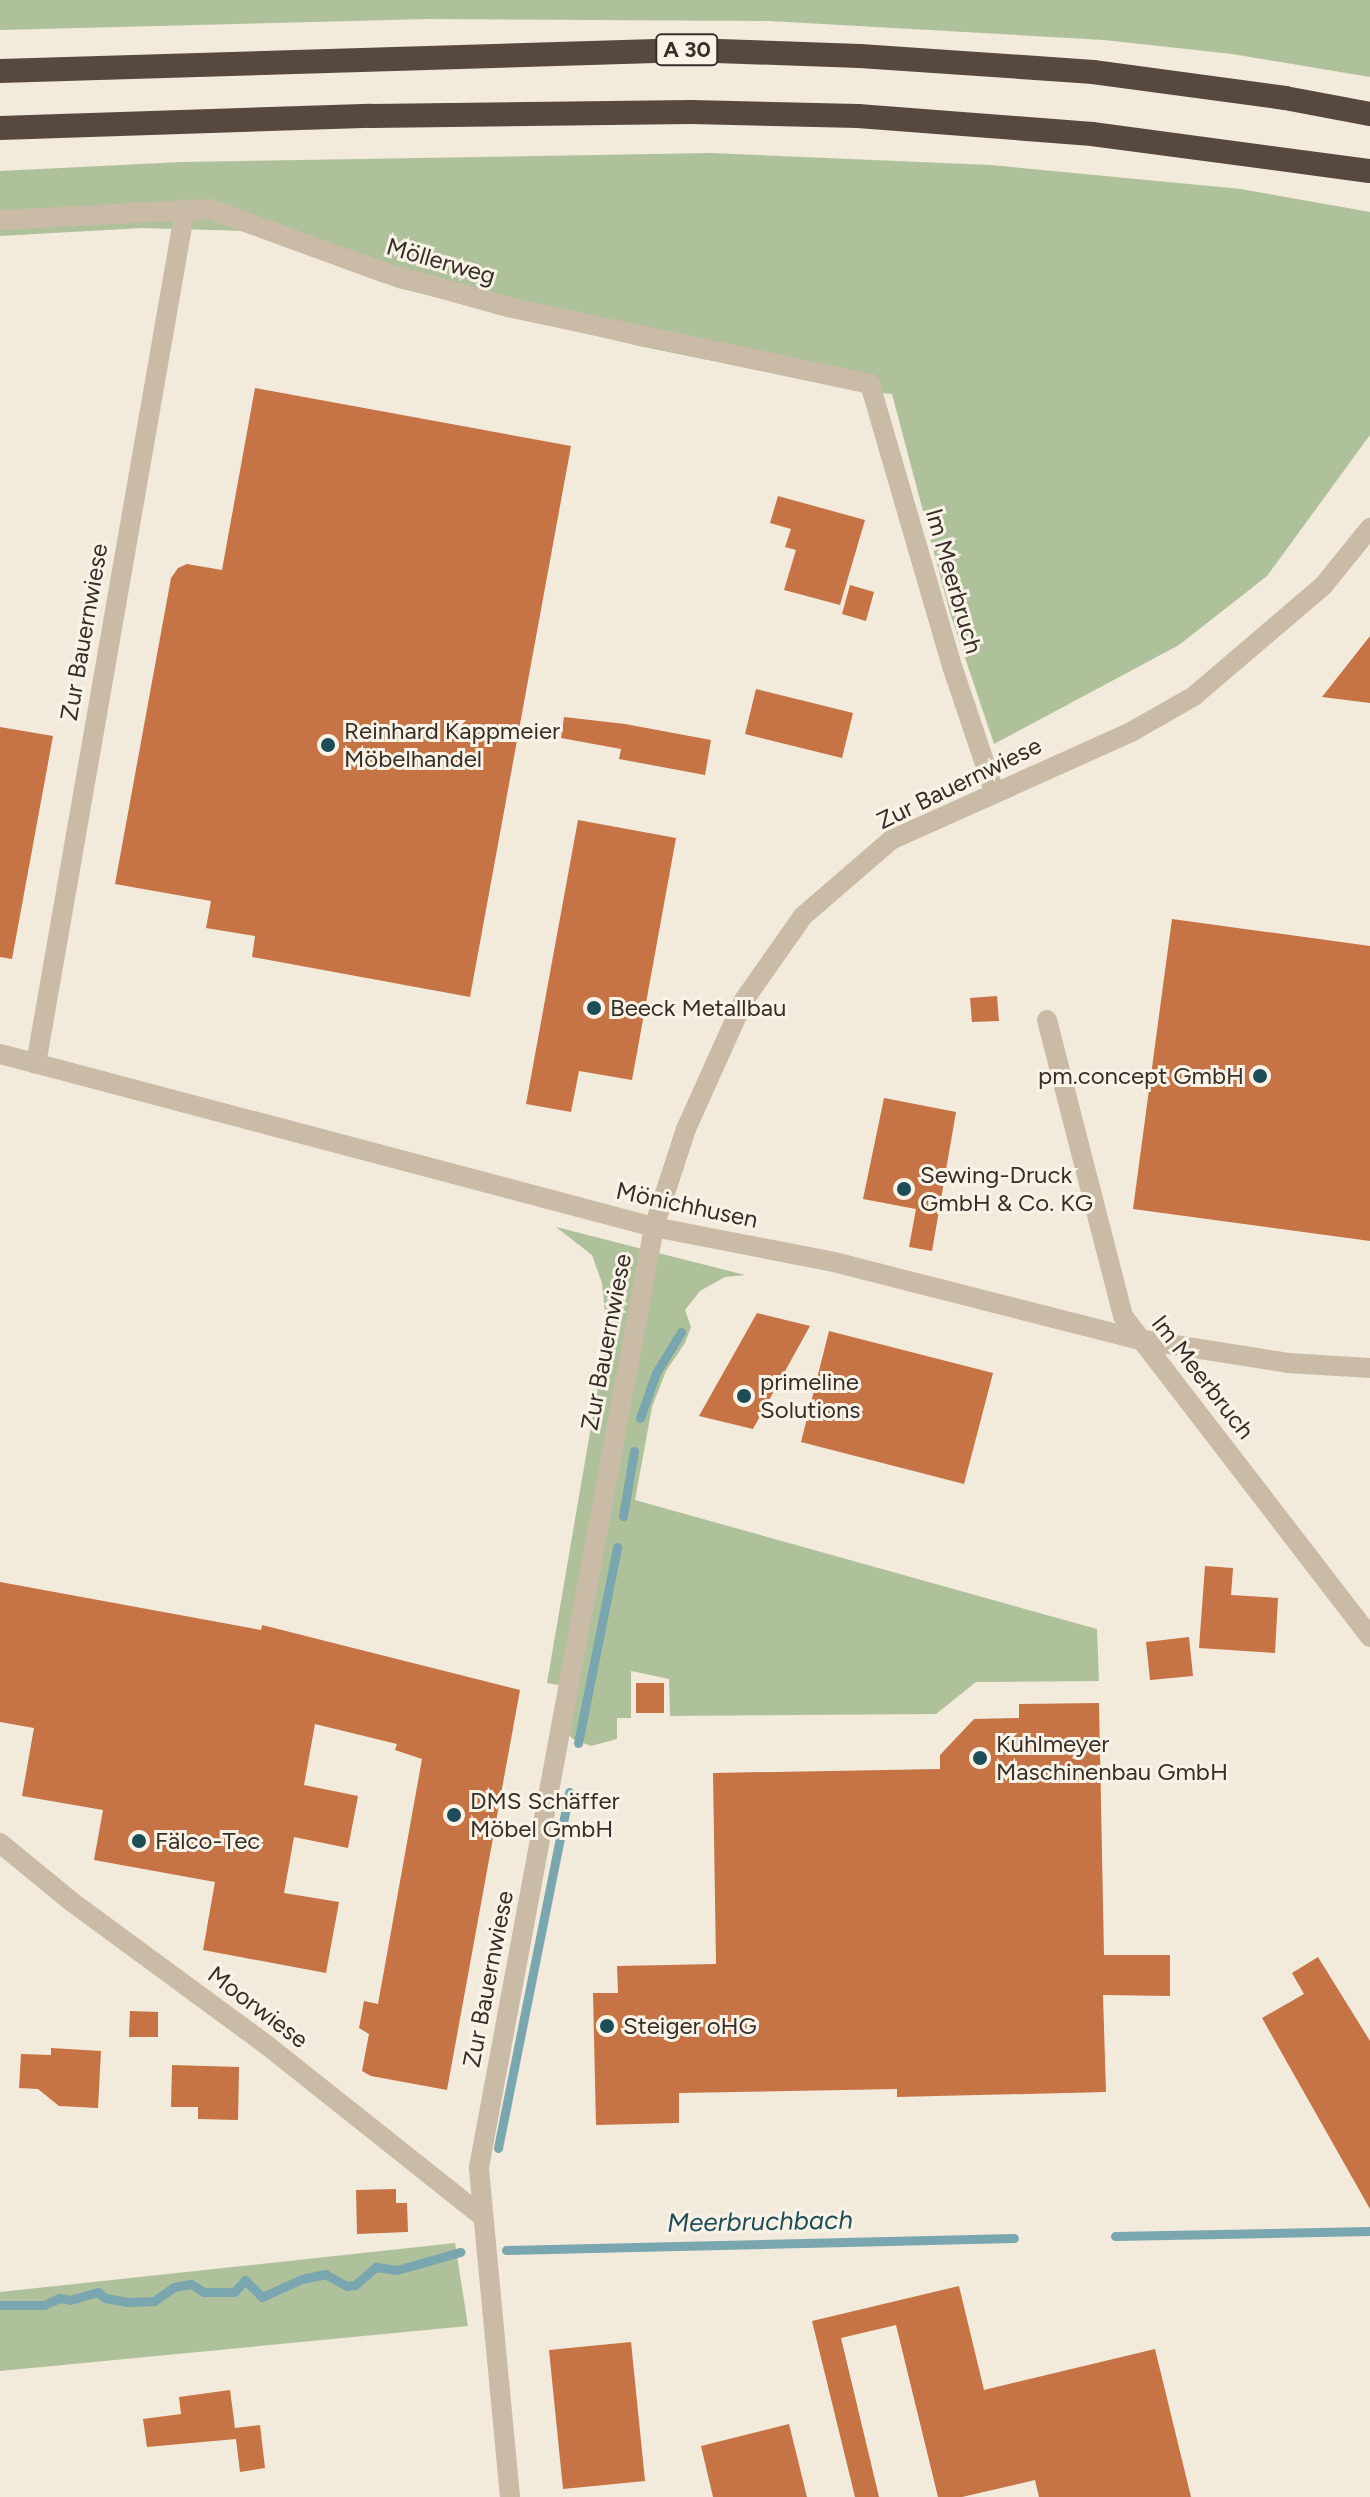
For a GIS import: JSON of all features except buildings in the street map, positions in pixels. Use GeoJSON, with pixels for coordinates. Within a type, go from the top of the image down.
{"type":"FeatureCollection","features":[{"type":"Feature","properties":{"kind":"highway","name":"A 30"},"geometry":{"type":"LineString","coordinates":[[0,71],[704,51],[860,56],[1093,72],[1285,98],[1370,114]]}},
{"type":"Feature","properties":{"kind":"highway"},"geometry":{"type":"LineString","coordinates":[[0,128],[371,116],[691,112],[858,116],[1092,134],[1370,171]]}},
{"type":"Feature","properties":{"kind":"street","name":"Zur Bauernwiese"},"geometry":{"type":"LineString","coordinates":[[36,1064],[185,209]]}},
{"type":"Feature","properties":{"kind":"street","name":"Möllerweg"},"geometry":{"type":"LineString","coordinates":[[0,220],[210,209],[382,272],[508,307],[870,384]]}},
{"type":"Feature","properties":{"kind":"street","name":"Im Meerbruch"},"geometry":{"type":"LineString","coordinates":[[870,384],[952,666],[994,791]]}},
{"type":"Feature","properties":{"kind":"street","name":"Zur Bauernwiese"},"geometry":{"type":"LineString","coordinates":[[510,2497],[479,2167],[654,1227],[686,1129],[738,1013],[803,916],[891,840],[994,791],[1131,732],[1194,696],[1323,586],[1370,528]]}},
{"type":"Feature","properties":{"kind":"street","name":"Im Meerbruch"},"geometry":{"type":"LineString","coordinates":[[1047,1020],[1123,1316],[1137,1339],[1168,1371],[1370,1637]]}},
{"type":"Feature","properties":{"kind":"street","name":"Mönichhusen"},"geometry":{"type":"LineString","coordinates":[[0,1054],[654,1227],[834,1262],[1137,1339],[1288,1363],[1370,1368]]}},
{"type":"Feature","properties":{"kind":"street","name":"Moorwiese"},"geometry":{"type":"LineString","coordinates":[[0,1843],[72,1902],[268,2046],[482,2216]]}},
{"type":"Feature","properties":{"kind":"green space"},"geometry":{"type":"Polygon","coordinates":[[[0,0],[1370,0],[1370,77],[1232,54],[1104,40],[769,21],[427,19],[0,30],[0,0]]]}},
{"type":"Feature","properties":{"kind":"green space"},"geometry":{"type":"Polygon","coordinates":[[[711,153],[991,165],[1241,189],[1370,212],[1370,435],[1267,576],[1179,645],[994,744],[950,613],[892,394],[860,391],[639,346],[398,288],[248,231],[142,228],[0,236],[0,171],[182,162],[711,153]]]}},
{"type":"Feature","properties":{"kind":"green space"},"geometry":{"type":"Polygon","coordinates":[[[556,1227],[745,1275],[725,1277],[700,1291],[685,1310],[691,1327],[685,1343],[666,1371],[652,1407],[635,1500],[1097,1629],[1099,1681],[976,1682],[936,1714],[670,1716],[669,1679],[631,1671],[631,1718],[617,1718],[617,1739],[591,1746],[573,1739],[567,1733],[576,1688],[547,1683],[607,1333],[602,1283],[592,1255],[556,1227]]]}},
{"type":"Feature","properties":{"kind":"green space"},"geometry":{"type":"Polygon","coordinates":[[[455,2243],[468,2326],[0,2371],[0,2292],[455,2243]]]}},
{"type":"Feature","properties":{"kind":"waterway"},"geometry":{"type":"LineString","coordinates":[[640,1418],[656,1373],[681,1332]]}},
{"type":"Feature","properties":{"kind":"waterway"},"geometry":{"type":"LineString","coordinates":[[623,1516],[634,1451]]}},
{"type":"Feature","properties":{"kind":"waterway"},"geometry":{"type":"LineString","coordinates":[[578,1743],[617,1547]]}},
{"type":"Feature","properties":{"kind":"waterway"},"geometry":{"type":"LineString","coordinates":[[498,2148],[569,1792]]}},
{"type":"Feature","properties":{"kind":"waterway","name":"Meerbruchbach"},"geometry":{"type":"LineString","coordinates":[[1115,2236],[1370,2231]]}},
{"type":"Feature","properties":{"kind":"waterway","name":"Meerbruchbach"},"geometry":{"type":"LineString","coordinates":[[506,2250],[1014,2238]]}},
{"type":"Feature","properties":{"kind":"waterway","name":"Meerbruchbach"},"geometry":{"type":"LineString","coordinates":[[0,2305],[44,2305],[59,2298],[70,2300],[98,2292],[105,2298],[128,2302],[154,2301],[174,2287],[191,2284],[204,2292],[234,2292],[245,2280],[262,2297],[302,2279],[325,2274],[347,2286],[355,2285],[376,2267],[397,2270],[460,2252]]}},
{"type":"Feature","properties":{"kind":"place","name":"Reinhard Kappmeier Möbelhandel"},"geometry":{"type":"Point","coordinates":[328,745]}},
{"type":"Feature","properties":{"kind":"place","name":"Beeck Metallbau"},"geometry":{"type":"Point","coordinates":[594,1008]}},
{"type":"Feature","properties":{"kind":"place","name":"pm.concept GmbH"},"geometry":{"type":"Point","coordinates":[1260,1076]}},
{"type":"Feature","properties":{"kind":"place","name":"Sewing-Druck GmbH & Co. KG"},"geometry":{"type":"Point","coordinates":[904,1189]}},
{"type":"Feature","properties":{"kind":"place","name":"primeline Solutions"},"geometry":{"type":"Point","coordinates":[744,1396]}},
{"type":"Feature","properties":{"kind":"place","name":"Kuhlmeyer Maschinenbau GmbH"},"geometry":{"type":"Point","coordinates":[980,1758]}},
{"type":"Feature","properties":{"kind":"place","name":"DMS Schäffer Möbel GmbH"},"geometry":{"type":"Point","coordinates":[454,1815]}},
{"type":"Feature","properties":{"kind":"place","name":"Fälco-Tec"},"geometry":{"type":"Point","coordinates":[139,1841]}},
{"type":"Feature","properties":{"kind":"place","name":"Steiger oHG"},"geometry":{"type":"Point","coordinates":[607,2026]}}]}
